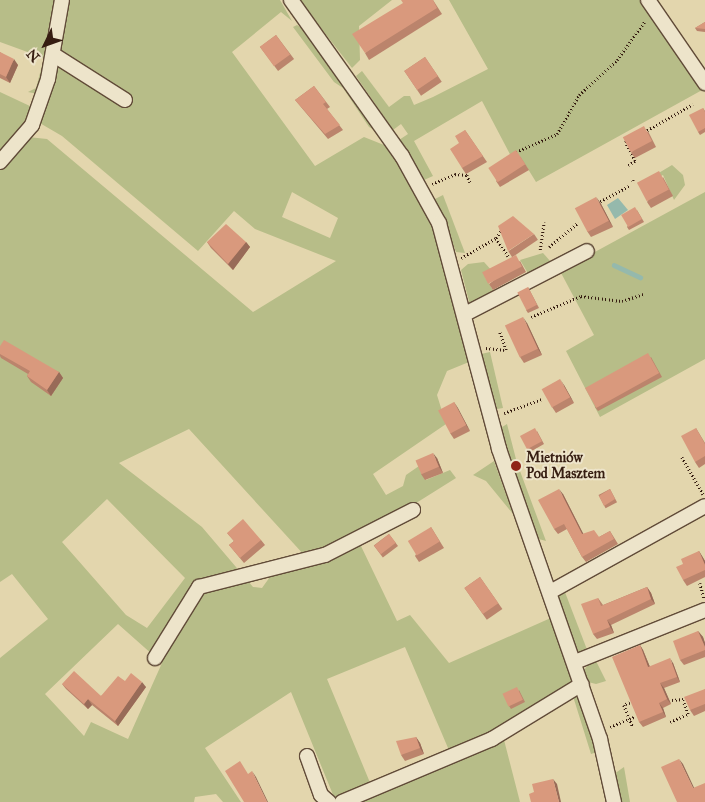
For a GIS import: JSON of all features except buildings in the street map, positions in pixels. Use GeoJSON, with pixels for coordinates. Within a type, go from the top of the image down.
{"type":"FeatureCollection","features":[{"type":"Feature","properties":{"kind":"street"},"geometry":{"type":"LineString","coordinates":[[0,162],[32,124],[54,55],[62,0]]}},
{"type":"Feature","properties":{"kind":"street"},"geometry":{"type":"LineString","coordinates":[[291,0],[431,205],[465,314],[507,478],[582,684],[607,761],[614,802]]}},
{"type":"Feature","properties":{"kind":"street"},"geometry":{"type":"LineString","coordinates":[[648,0],[705,83]]}},
{"type":"Feature","properties":{"kind":"street"},"geometry":{"type":"LineString","coordinates":[[54,55],[125,100]]}},
{"type":"Feature","properties":{"kind":"street"},"geometry":{"type":"LineString","coordinates":[[465,314],[587,250]]}},
{"type":"Feature","properties":{"kind":"street"},"geometry":{"type":"LineString","coordinates":[[550,592],[705,506]]}},
{"type":"Feature","properties":{"kind":"street"},"geometry":{"type":"LineString","coordinates":[[155,658],[199,586],[325,555],[413,510]]}},
{"type":"Feature","properties":{"kind":"street"},"geometry":{"type":"LineString","coordinates":[[574,662],[705,610]]}},
{"type":"Feature","properties":{"kind":"street"},"geometry":{"type":"LineString","coordinates":[[342,802],[484,743],[582,684]]}},
{"type":"Feature","properties":{"kind":"street"},"geometry":{"type":"LineString","coordinates":[[307,756],[321,795],[329,802]]}},
{"type":"Feature","properties":{"kind":"path"},"geometry":{"type":"LineString","coordinates":[[511,154],[557,134],[579,94],[624,52],[645,17]]}},
{"type":"Feature","properties":{"kind":"path"},"geometry":{"type":"LineString","coordinates":[[642,133],[693,104]]}},
{"type":"Feature","properties":{"kind":"path"},"geometry":{"type":"LineString","coordinates":[[628,165],[635,161],[625,142],[633,138]]}},
{"type":"Feature","properties":{"kind":"path"},"geometry":{"type":"LineString","coordinates":[[436,182],[455,174],[467,175],[470,182]]}},
{"type":"Feature","properties":{"kind":"path"},"geometry":{"type":"LineString","coordinates":[[594,205],[631,185]]}},
{"type":"Feature","properties":{"kind":"path"},"geometry":{"type":"LineString","coordinates":[[540,250],[544,222]]}},
{"type":"Feature","properties":{"kind":"path"},"geometry":{"type":"LineString","coordinates":[[549,247],[578,223]]}},
{"type":"Feature","properties":{"kind":"path"},"geometry":{"type":"LineString","coordinates":[[466,254],[496,238],[508,225]]}},
{"type":"Feature","properties":{"kind":"path"},"geometry":{"type":"LineString","coordinates":[[496,238],[508,256]]}},
{"type":"Feature","properties":{"kind":"path"},"geometry":{"type":"LineString","coordinates":[[531,317],[581,296],[622,301],[644,294]]}},
{"type":"Feature","properties":{"kind":"path"},"geometry":{"type":"LineString","coordinates":[[490,348],[506,350],[499,331]]}},
{"type":"Feature","properties":{"kind":"path"},"geometry":{"type":"LineString","coordinates":[[504,412],[542,399]]}},
{"type":"Feature","properties":{"kind":"path"},"geometry":{"type":"LineString","coordinates":[[682,457],[705,500]]}},
{"type":"Feature","properties":{"kind":"path"},"geometry":{"type":"LineString","coordinates":[[700,584],[705,602]]}},
{"type":"Feature","properties":{"kind":"path"},"geometry":{"type":"LineString","coordinates":[[670,722],[688,714],[683,700],[672,700]]}},
{"type":"Feature","properties":{"kind":"path"},"geometry":{"type":"LineString","coordinates":[[630,703],[624,705],[633,726]]}},
{"type":"Feature","properties":{"kind":"path"},"geometry":{"type":"LineString","coordinates":[[614,725],[634,717]]}},
{"type":"Feature","properties":{"kind":"green space"},"geometry":{"type":"Polygon","coordinates":[[[0,0],[59,0],[38,94],[28,92],[36,88],[44,58],[0,42],[0,0]]]}},
{"type":"Feature","properties":{"kind":"green space"},"geometry":{"type":"Polygon","coordinates":[[[66,0],[280,0],[292,21],[281,12],[232,52],[315,166],[364,137],[389,147],[412,183],[444,254],[469,362],[447,371],[437,395],[446,424],[373,474],[386,495],[403,486],[406,475],[419,466],[426,480],[450,470],[456,478],[362,537],[305,556],[189,429],[119,463],[202,527],[253,587],[262,588],[272,574],[360,544],[397,621],[410,615],[449,663],[553,617],[573,676],[570,686],[581,700],[597,752],[591,754],[572,693],[503,736],[520,802],[336,802],[291,692],[205,748],[241,802],[223,802],[216,794],[195,797],[194,802],[0,802],[0,658],[48,619],[12,574],[0,582],[0,166],[28,137],[47,139],[253,312],[336,261],[255,229],[234,211],[198,251],[62,136],[38,122],[66,0]],[[292,192],[282,217],[330,238],[338,218],[292,192]],[[107,499],[62,542],[126,615],[147,628],[185,578],[107,499]],[[118,624],[45,694],[84,736],[91,722],[128,739],[162,663],[118,624]],[[405,647],[327,679],[371,785],[451,755],[405,647]]]}},
{"type":"Feature","properties":{"kind":"green space"},"geometry":{"type":"Polygon","coordinates":[[[299,0],[392,0],[359,26],[360,60],[352,68],[299,0]]]}},
{"type":"Feature","properties":{"kind":"green space"},"geometry":{"type":"Polygon","coordinates":[[[449,0],[644,0],[704,89],[536,182],[520,156],[513,160],[482,101],[414,141],[433,176],[424,180],[399,140],[408,134],[401,124],[393,130],[356,76],[362,71],[389,107],[404,96],[410,96],[414,105],[488,69],[449,0]]]}},
{"type":"Feature","properties":{"kind":"green space"},"geometry":{"type":"Polygon","coordinates":[[[297,25],[303,29],[378,132],[369,127],[343,88],[334,82],[293,27],[297,25]]]}},
{"type":"Feature","properties":{"kind":"green space"},"geometry":{"type":"Polygon","coordinates":[[[0,92],[32,107],[33,115],[0,158],[0,92]]]}},
{"type":"Feature","properties":{"kind":"green space"},"geometry":{"type":"Polygon","coordinates":[[[672,165],[683,175],[685,185],[674,200],[663,175],[653,180],[652,177],[672,165]]]}},
{"type":"Feature","properties":{"kind":"green space"},"geometry":{"type":"Polygon","coordinates":[[[705,192],[705,359],[600,417],[566,351],[594,335],[560,271],[705,192]]]}},
{"type":"Feature","properties":{"kind":"green space"},"geometry":{"type":"Polygon","coordinates":[[[443,195],[465,253],[456,252],[435,199],[443,195]]]}},
{"type":"Feature","properties":{"kind":"green space"},"geometry":{"type":"Polygon","coordinates":[[[543,253],[551,262],[529,275],[520,260],[543,253]]]}},
{"type":"Feature","properties":{"kind":"green space"},"geometry":{"type":"Polygon","coordinates":[[[484,262],[493,272],[485,277],[496,295],[470,305],[461,270],[468,264],[484,262]]]}},
{"type":"Feature","properties":{"kind":"green space"},"geometry":{"type":"Polygon","coordinates":[[[490,352],[503,408],[497,409],[481,354],[490,352]]]}},
{"type":"Feature","properties":{"kind":"green space"},"geometry":{"type":"Polygon","coordinates":[[[507,424],[517,463],[546,541],[535,538],[499,429],[507,424]]]}},
{"type":"Feature","properties":{"kind":"green space"},"geometry":{"type":"Polygon","coordinates":[[[494,461],[513,514],[486,481],[473,475],[494,461]]]}},
{"type":"Feature","properties":{"kind":"green space"},"geometry":{"type":"Polygon","coordinates":[[[563,587],[587,650],[579,654],[555,590],[563,587]]]}},
{"type":"Feature","properties":{"kind":"green space"},"geometry":{"type":"Polygon","coordinates":[[[594,657],[606,681],[596,684],[588,682],[584,670],[594,657]]]}},
{"type":"Feature","properties":{"kind":"green space"},"geometry":{"type":"Polygon","coordinates":[[[624,767],[630,802],[620,802],[614,774],[624,767]]]}},
{"type":"Feature","properties":{"kind":"water"},"geometry":{"type":"Polygon","coordinates":[[[618,198],[628,210],[615,219],[607,205],[618,198]]]}},
{"type":"Feature","properties":{"kind":"waterway"},"geometry":{"type":"LineString","coordinates":[[614,265],[640,277]]}},
{"type":"Feature","properties":{"kind":"place","name":"Mietniów Pod Masztem"},"geometry":{"type":"Point","coordinates":[516,466]}}]}
